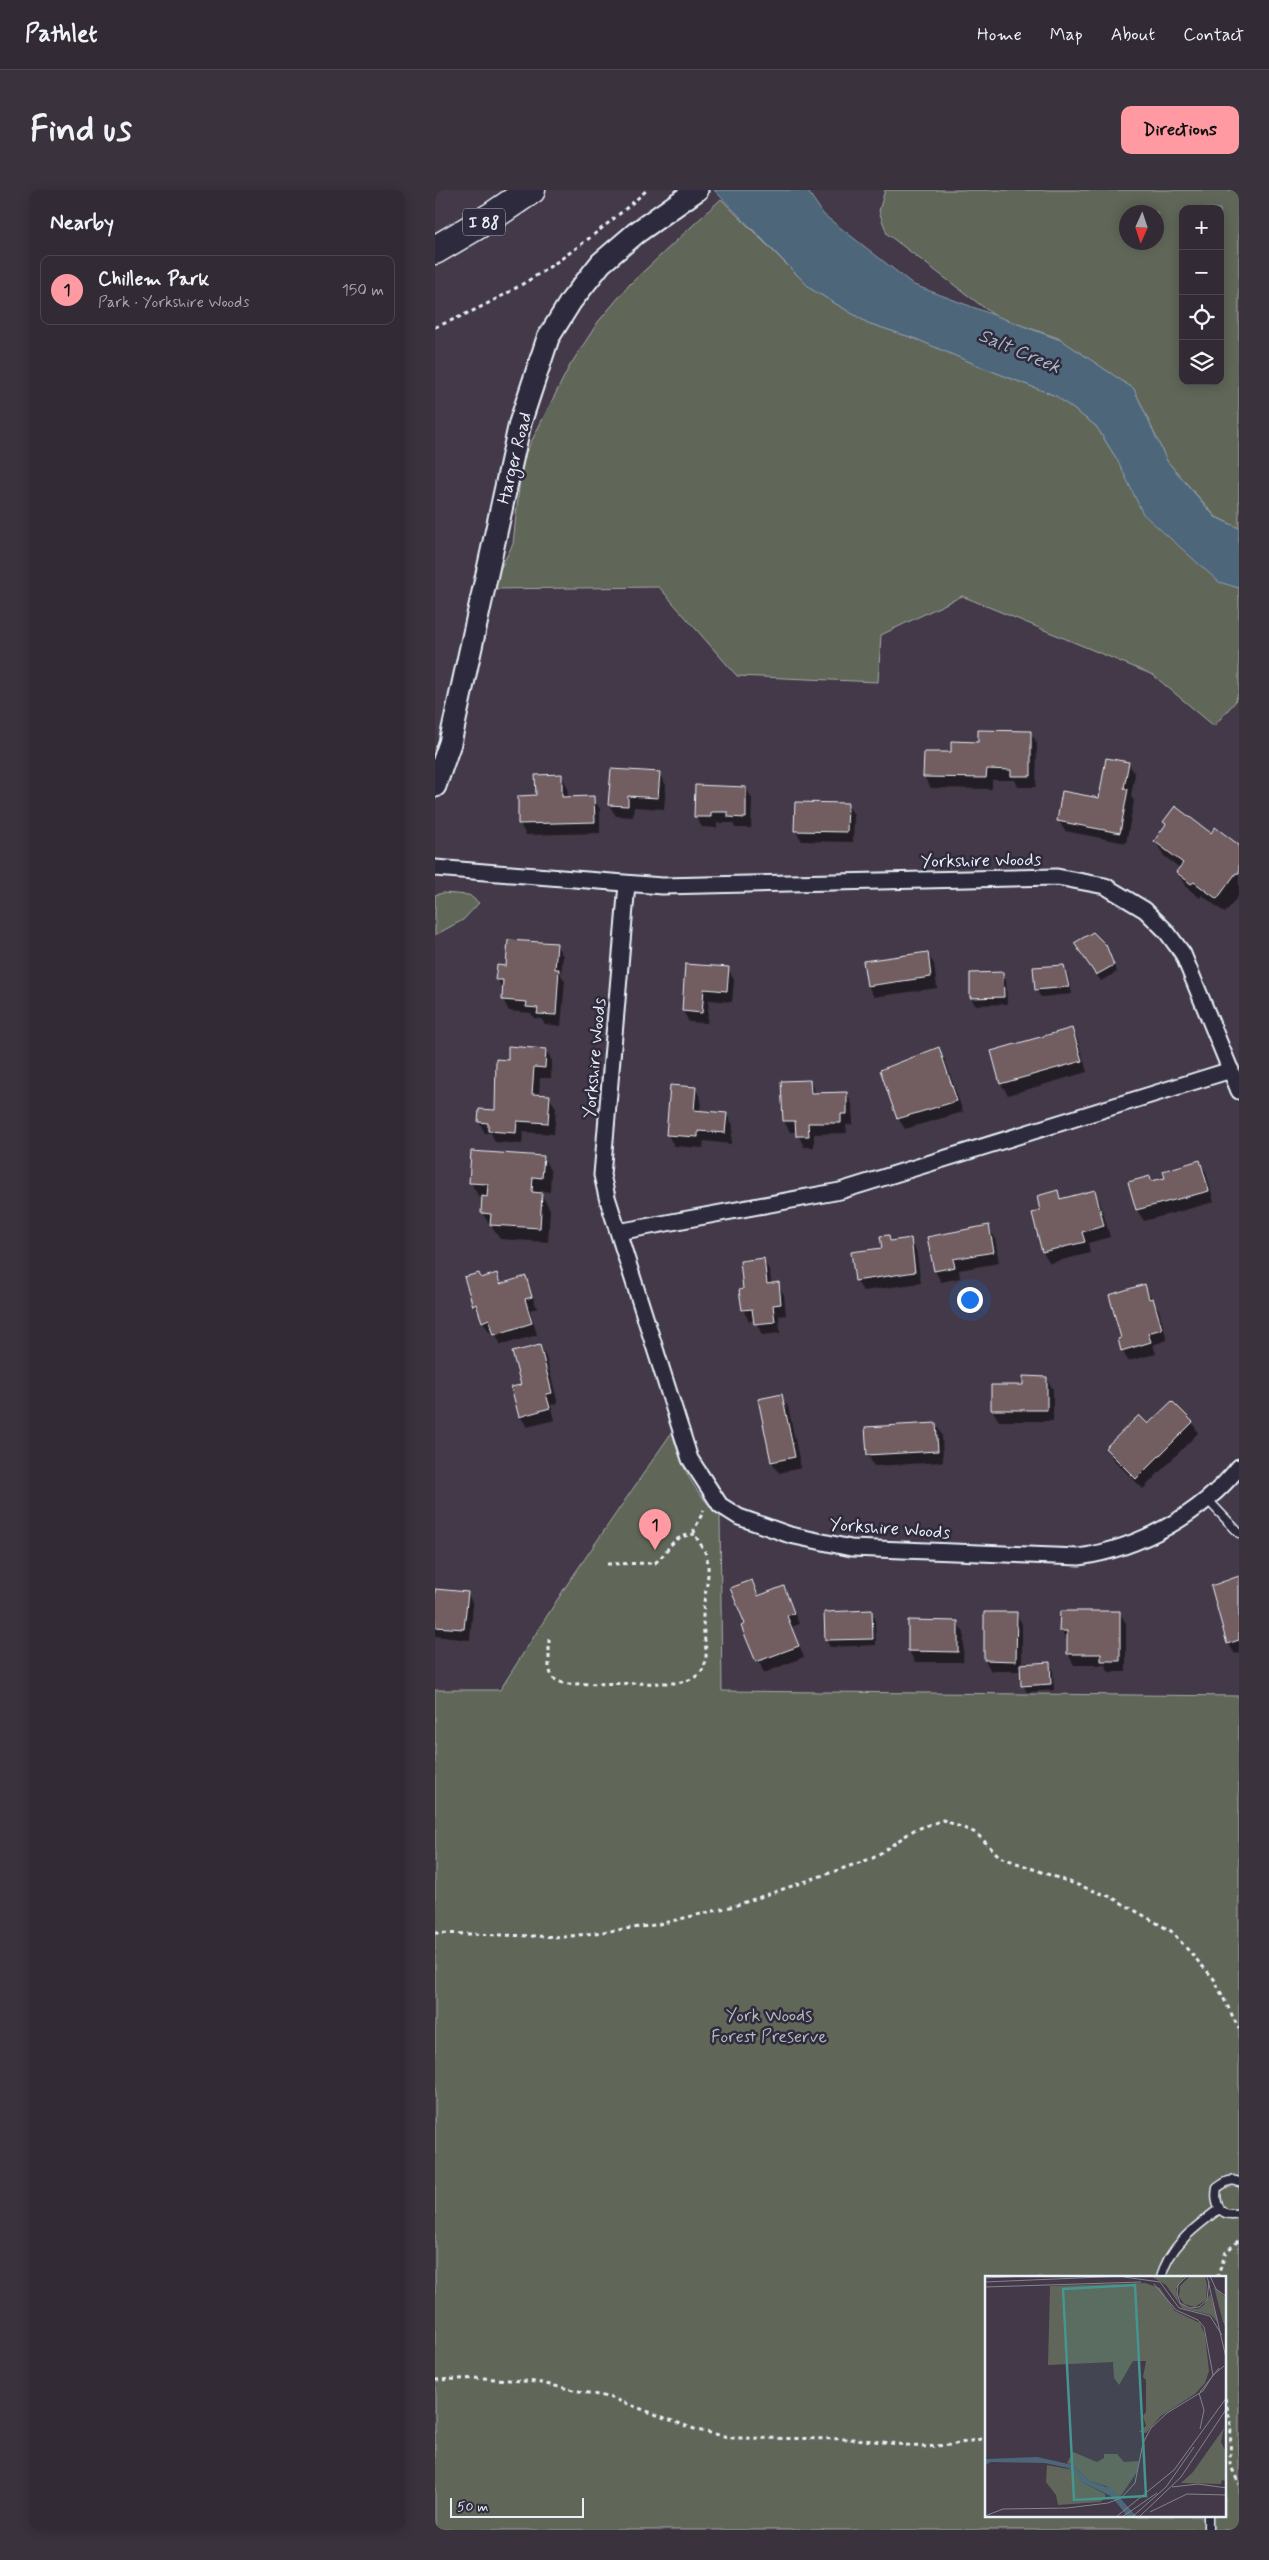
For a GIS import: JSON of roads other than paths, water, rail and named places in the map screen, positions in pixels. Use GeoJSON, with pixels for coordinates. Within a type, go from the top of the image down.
{"type":"FeatureCollection","features":[{"type":"Feature","properties":{"kind":"highway","name":"I 88"},"geometry":{"type":"LineString","coordinates":[[435,250],[491,217],[531,190]]}},
{"type":"Feature","properties":{"kind":"street","name":"Harger Road"},"geometry":{"type":"LineString","coordinates":[[435,786],[450,743],[520,423],[548,338],[571,300],[601,262],[691,194]]}},
{"type":"Feature","properties":{"kind":"street","name":"Yorkshire Woods"},"geometry":{"type":"LineString","coordinates":[[435,868],[662,886],[1057,877],[1105,886],[1145,910],[1166,931],[1183,954],[1239,1091]]}},
{"type":"Feature","properties":{"kind":"street","name":"Yorkshire Woods"},"geometry":{"type":"LineString","coordinates":[[627,884],[602,1175],[618,1232],[690,1459],[720,1505],[739,1517],[790,1536],[851,1548],[1079,1557],[1130,1546],[1153,1535],[1207,1499],[1227,1482],[1239,1467]]}},
{"type":"Feature","properties":{"kind":"street"},"geometry":{"type":"LineString","coordinates":[[618,1232],[840,1191],[1231,1070]]}},
{"type":"Feature","properties":{"kind":"lane"},"geometry":{"type":"LineString","coordinates":[[1207,1499],[1239,1533]]}},
{"type":"Feature","properties":{"kind":"lane"},"geometry":{"type":"LineString","coordinates":[[1239,2182],[1228,2181],[1217,2188],[1216,2203],[1225,2214],[1239,2213]]}},
{"type":"Feature","properties":{"kind":"lane"},"geometry":{"type":"LineString","coordinates":[[1162,2276],[1171,2254],[1188,2234],[1219,2209]]}},
{"type":"Feature","properties":{"kind":"water","name":"Salt Creek"},"geometry":{"type":"Polygon","coordinates":[[[714,190],[807,190],[824,215],[914,285],[1063,341],[1134,389],[1167,461],[1215,517],[1239,528],[1239,588],[1219,582],[1143,514],[1118,461],[1096,426],[1056,396],[916,339],[868,323],[811,289],[714,190]]]}},
{"type":"Feature","properties":{"kind":"place","name":"Chillem Park"},"geometry":{"type":"Point","coordinates":[655,1550]}},
{"type":"Feature","properties":{"kind":"park label","name":"York Woods Forest Preserve"},"geometry":{"type":"Point","coordinates":[769,2025]}}]}
